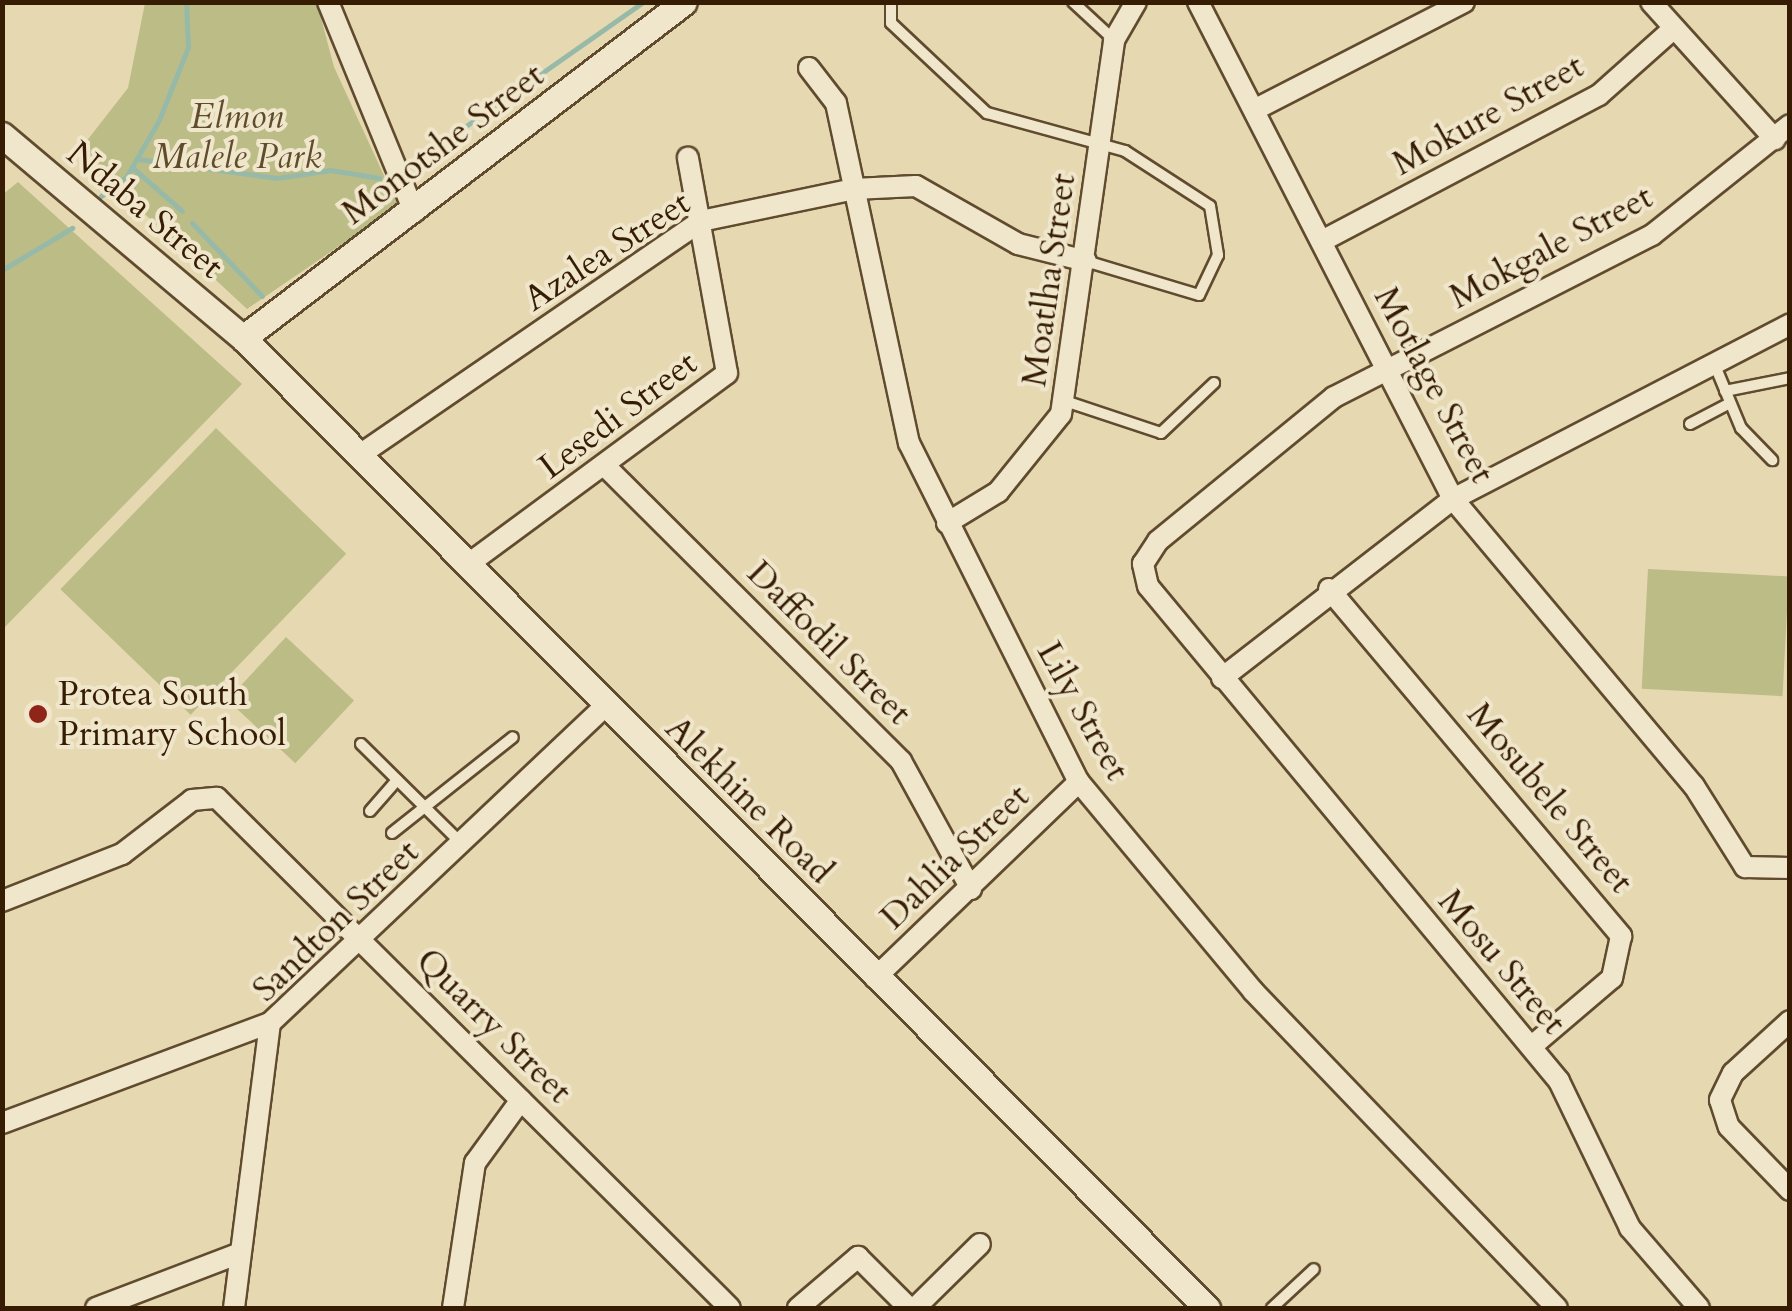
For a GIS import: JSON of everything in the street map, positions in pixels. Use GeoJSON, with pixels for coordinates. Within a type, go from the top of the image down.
{"type":"FeatureCollection","features":[{"type":"Feature","properties":{"kind":"street"},"geometry":{"type":"LineString","coordinates":[[328,2],[414,212]]}},
{"type":"Feature","properties":{"kind":"street","name":"Monotshe Street"},"geometry":{"type":"LineString","coordinates":[[243,338],[414,212],[684,2]]}},
{"type":"Feature","properties":{"kind":"street","name":"Moatlha Street"},"geometry":{"type":"LineString","coordinates":[[947,523],[1025,466],[1065,401],[1114,40],[1136,2]]}},
{"type":"Feature","properties":{"kind":"street","name":"Motlage Street"},"geometry":{"type":"LineString","coordinates":[[1198,2],[1390,368],[1453,499],[1694,786],[1745,866],[1790,868]]}},
{"type":"Feature","properties":{"kind":"street"},"geometry":{"type":"LineString","coordinates":[[1254,110],[1464,2]]}},
{"type":"Feature","properties":{"kind":"street"},"geometry":{"type":"LineString","coordinates":[[1650,2],[1782,132]]}},
{"type":"Feature","properties":{"kind":"street","name":"Mokure Street"},"geometry":{"type":"LineString","coordinates":[[1322,241],[1599,96],[1674,29]]}},
{"type":"Feature","properties":{"kind":"street","name":"Lily Street"},"geometry":{"type":"LineString","coordinates":[[809,68],[836,102],[909,443],[1079,782],[1253,991],[1557,1308]]}},
{"type":"Feature","properties":{"kind":"street","name":"Mokgale Street"},"geometry":{"type":"LineString","coordinates":[[1145,558],[1299,421],[1390,368],[1652,235],[1782,132]]}},
{"type":"Feature","properties":{"kind":"street","name":"Ndaba Street"},"geometry":{"type":"LineString","coordinates":[[2,135],[243,338]]}},
{"type":"Feature","properties":{"kind":"street","name":"Lesedi Street"},"geometry":{"type":"LineString","coordinates":[[467,565],[607,468],[727,373],[688,158]]}},
{"type":"Feature","properties":{"kind":"street","name":"Azalea Street"},"geometry":{"type":"LineString","coordinates":[[358,456],[701,222],[854,189],[916,186],[1018,244],[1086,261]]}},
{"type":"Feature","properties":{"kind":"street"},"geometry":{"type":"LineString","coordinates":[[1222,678],[1329,589],[1453,499],[1716,368],[1790,324]]}},
{"type":"Feature","properties":{"kind":"street","name":"Alekhine Road"},"geometry":{"type":"LineString","coordinates":[[243,338],[1207,1308]]}},
{"type":"Feature","properties":{"kind":"street","name":"Daffodil Street"},"geometry":{"type":"LineString","coordinates":[[607,468],[901,761],[971,889]]}},
{"type":"Feature","properties":{"kind":"street","name":"Mosu Street"},"geometry":{"type":"LineString","coordinates":[[1145,558],[1148,586],[1576,1106],[1630,1228],[1700,1308]]}},
{"type":"Feature","properties":{"kind":"street","name":"Mosubele Street"},"geometry":{"type":"LineString","coordinates":[[1329,589],[1621,936],[1612,978],[1531,1047]]}},
{"type":"Feature","properties":{"kind":"street","name":"Sandton Street"},"geometry":{"type":"LineString","coordinates":[[234,1308],[270,1023],[364,942],[606,706]]}},
{"type":"Feature","properties":{"kind":"street","name":"Dahlia Street"},"geometry":{"type":"LineString","coordinates":[[876,978],[1079,782]]}},
{"type":"Feature","properties":{"kind":"street","name":"Quarry Street"},"geometry":{"type":"LineString","coordinates":[[2,900],[142,845],[208,796],[364,942],[730,1308]]}},
{"type":"Feature","properties":{"kind":"street"},"geometry":{"type":"LineString","coordinates":[[1790,1021],[1734,1073],[1720,1100],[1729,1127],[1790,1190]]}},
{"type":"Feature","properties":{"kind":"street"},"geometry":{"type":"LineString","coordinates":[[2,1123],[270,1023]]}},
{"type":"Feature","properties":{"kind":"street"},"geometry":{"type":"LineString","coordinates":[[453,1308],[475,1163],[521,1100]]}},
{"type":"Feature","properties":{"kind":"street"},"geometry":{"type":"LineString","coordinates":[[798,1308],[858,1257],[912,1308],[980,1244]]}},
{"type":"Feature","properties":{"kind":"street"},"geometry":{"type":"LineString","coordinates":[[96,1308],[240,1254]]}},
{"type":"Feature","properties":{"kind":"lane"},"geometry":{"type":"LineString","coordinates":[[891,2],[890,23],[974,105],[1102,143],[1200,194],[1218,255],[1206,286],[1190,296],[1086,261]]}},
{"type":"Feature","properties":{"kind":"lane"},"geometry":{"type":"LineString","coordinates":[[1072,2],[1114,40]]}},
{"type":"Feature","properties":{"kind":"lane"},"geometry":{"type":"LineString","coordinates":[[1716,368],[1730,403],[1772,460]]}},
{"type":"Feature","properties":{"kind":"lane"},"geometry":{"type":"LineString","coordinates":[[1725,391],[1790,378]]}},
{"type":"Feature","properties":{"kind":"lane"},"geometry":{"type":"LineString","coordinates":[[1065,401],[1161,433],[1214,384]]}},
{"type":"Feature","properties":{"kind":"lane"},"geometry":{"type":"LineString","coordinates":[[1690,424],[1730,403]]}},
{"type":"Feature","properties":{"kind":"lane"},"geometry":{"type":"LineString","coordinates":[[392,833],[421,804],[466,783],[513,737]]}},
{"type":"Feature","properties":{"kind":"lane"},"geometry":{"type":"LineString","coordinates":[[360,744],[463,845]]}},
{"type":"Feature","properties":{"kind":"lane"},"geometry":{"type":"LineString","coordinates":[[370,811],[397,780]]}},
{"type":"Feature","properties":{"kind":"lane"},"geometry":{"type":"LineString","coordinates":[[1272,1308],[1314,1268]]}},
{"type":"Feature","properties":{"kind":"green space","name":"Elmon Malele Park"},"geometry":{"type":"Polygon","coordinates":[[[145,3],[317,3],[334,67],[398,206],[247,309],[78,152],[128,88],[145,3]]]}},
{"type":"Feature","properties":{"kind":"green space","name":"Elmon Malele Park"},"geometry":{"type":"Polygon","coordinates":[[[18,182],[242,384],[3,629],[2,195],[18,182]]]}},
{"type":"Feature","properties":{"kind":"green space"},"geometry":{"type":"Polygon","coordinates":[[[216,428],[346,554],[191,715],[60,589],[216,428]]]}},
{"type":"Feature","properties":{"kind":"green space"},"geometry":{"type":"Polygon","coordinates":[[[1648,569],[1789,576],[1783,696],[1642,689],[1648,569]]]}},
{"type":"Feature","properties":{"kind":"green space"},"geometry":{"type":"Polygon","coordinates":[[[286,637],[354,700],[295,763],[227,700],[286,637]]]}},
{"type":"Feature","properties":{"kind":"waterway"},"geometry":{"type":"LineString","coordinates":[[101,196],[126,177],[159,120],[188,47],[186,2]]}},
{"type":"Feature","properties":{"kind":"waterway"},"geometry":{"type":"LineString","coordinates":[[406,168],[643,2]]}},
{"type":"Feature","properties":{"kind":"waterway"},"geometry":{"type":"LineString","coordinates":[[138,159],[277,178],[330,170],[379,178]]}},
{"type":"Feature","properties":{"kind":"waterway"},"geometry":{"type":"LineString","coordinates":[[133,168],[182,211]]}},
{"type":"Feature","properties":{"kind":"waterway"},"geometry":{"type":"LineString","coordinates":[[192,223],[262,296]]}},
{"type":"Feature","properties":{"kind":"waterway"},"geometry":{"type":"LineString","coordinates":[[2,270],[72,228]]}},
{"type":"Feature","properties":{"kind":"place","name":"Protea South Primary School"},"geometry":{"type":"Point","coordinates":[38,714]}}]}
